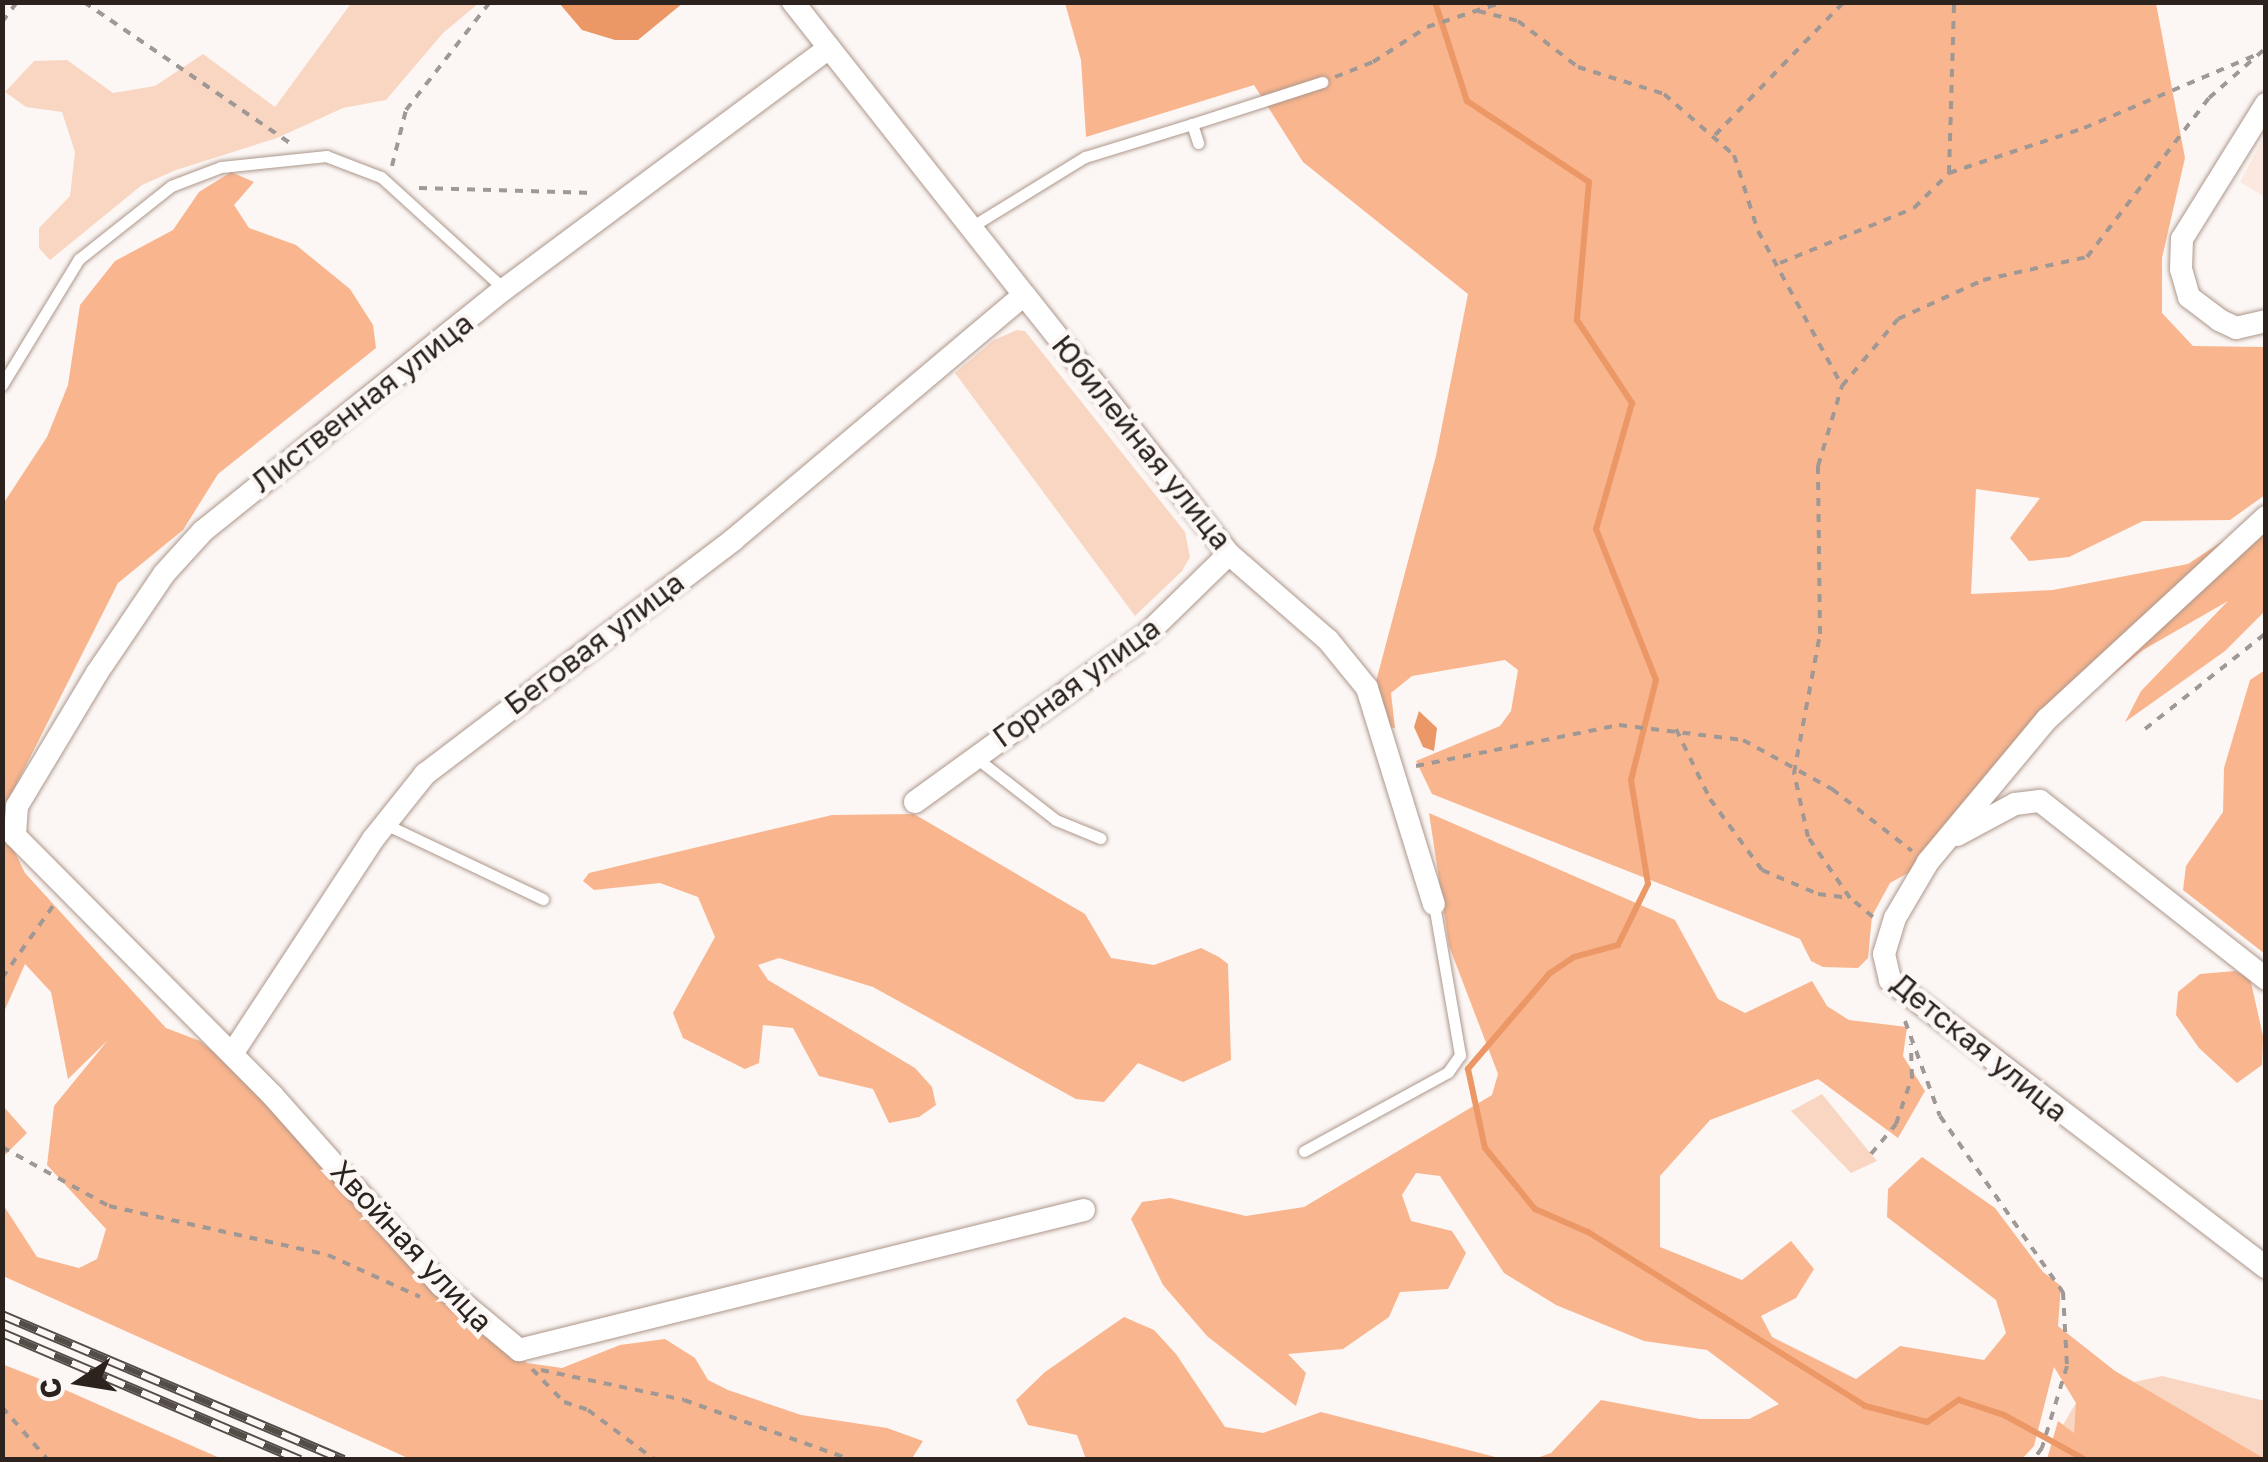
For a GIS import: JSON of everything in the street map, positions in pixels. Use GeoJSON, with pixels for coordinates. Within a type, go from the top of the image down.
{"type":"FeatureCollection","features":[{"type":"Feature","properties":{"kind":"street","name":"Юбилейная улица"},"geometry":{"type":"LineString","coordinates":[[793,2],[1229,554],[1328,640],[1367,688],[1434,904]]}},
{"type":"Feature","properties":{"kind":"street","name":"Лиственная улица"},"geometry":{"type":"LineString","coordinates":[[26,851],[16,836],[17,806],[164,574],[272,470],[626,196],[829,48]]}},
{"type":"Feature","properties":{"kind":"street"},"geometry":{"type":"LineString","coordinates":[[2266,104],[2244,152],[2182,239],[2181,270],[2190,297],[2219,320],[2236,328],[2266,321]]}},
{"type":"Feature","properties":{"kind":"street","name":"Беговая улица"},"geometry":{"type":"LineString","coordinates":[[232,1054],[385,824],[425,774],[732,540],[1024,294]]}},
{"type":"Feature","properties":{"kind":"street"},"geometry":{"type":"LineString","coordinates":[[1945,842],[2047,719],[2266,517]]}},
{"type":"Feature","properties":{"kind":"street","name":"Горная улица"},"geometry":{"type":"LineString","coordinates":[[916,802],[1146,636],[1229,554]]}},
{"type":"Feature","properties":{"kind":"street","name":"Детская улица"},"geometry":{"type":"LineString","coordinates":[[2266,979],[2040,801],[2016,804],[1945,842],[1928,862],[1889,931],[1884,954],[1890,980],[2266,1267]]}},
{"type":"Feature","properties":{"kind":"street","name":"Хвойная улица"},"geometry":{"type":"LineString","coordinates":[[26,851],[64,883],[232,1054],[440,1285],[519,1350],[1084,1210]]}},
{"type":"Feature","properties":{"kind":"lane"},"geometry":{"type":"LineString","coordinates":[[971,227],[1085,157],[1322,82]]}},
{"type":"Feature","properties":{"kind":"lane"},"geometry":{"type":"LineString","coordinates":[[1192,124],[1198,143]]}},
{"type":"Feature","properties":{"kind":"lane"},"geometry":{"type":"LineString","coordinates":[[2,385],[79,258],[171,186],[221,168],[326,156],[390,185],[504,289]]}},
{"type":"Feature","properties":{"kind":"lane"},"geometry":{"type":"LineString","coordinates":[[975,756],[1056,820],[1100,838]]}},
{"type":"Feature","properties":{"kind":"lane"},"geometry":{"type":"LineString","coordinates":[[385,824],[543,899]]}},
{"type":"Feature","properties":{"kind":"lane"},"geometry":{"type":"LineString","coordinates":[[1304,1151],[1448,1072],[1460,1055],[1434,904]]}},
{"type":"Feature","properties":{"kind":"path"},"geometry":{"type":"LineString","coordinates":[[2,22],[17,2]]}},
{"type":"Feature","properties":{"kind":"path"},"geometry":{"type":"LineString","coordinates":[[84,2],[277,138],[326,156]]}},
{"type":"Feature","properties":{"kind":"path"},"geometry":{"type":"LineString","coordinates":[[490,2],[406,110],[395,137],[390,185],[626,196]]}},
{"type":"Feature","properties":{"kind":"path"},"geometry":{"type":"LineString","coordinates":[[1322,82],[1373,62],[1426,27],[1504,2]]}},
{"type":"Feature","properties":{"kind":"path"},"geometry":{"type":"LineString","coordinates":[[1713,136],[1844,2]]}},
{"type":"Feature","properties":{"kind":"path"},"geometry":{"type":"LineString","coordinates":[[1949,173],[1954,2]]}},
{"type":"Feature","properties":{"kind":"path"},"geometry":{"type":"LineString","coordinates":[[1478,10],[1518,22],[1578,68],[1664,94],[1734,154],[1758,231],[1842,386]]}},
{"type":"Feature","properties":{"kind":"path"},"geometry":{"type":"LineString","coordinates":[[1778,264],[1914,208],[1949,173],[2084,128],[2263,51]]}},
{"type":"Feature","properties":{"kind":"path"},"geometry":{"type":"LineString","coordinates":[[1889,931],[1850,898],[1808,837],[1794,773],[1820,634],[1818,466],[1842,386],[1898,319],[1983,280],[2087,257],[2209,98],[2263,51]]}},
{"type":"Feature","properties":{"kind":"path"},"geometry":{"type":"LineString","coordinates":[[2145,729],[2266,634]]}},
{"type":"Feature","properties":{"kind":"path"},"geometry":{"type":"LineString","coordinates":[[1393,771],[1503,744],[1635,725],[1743,740],[1794,773],[1832,790],[1928,862]]}},
{"type":"Feature","properties":{"kind":"path"},"geometry":{"type":"LineString","coordinates":[[1676,729],[1710,799],[1762,870],[1818,894],[1850,898]]}},
{"type":"Feature","properties":{"kind":"path"},"geometry":{"type":"LineString","coordinates":[[2,978],[47,919],[64,883]]}},
{"type":"Feature","properties":{"kind":"path"},"geometry":{"type":"LineString","coordinates":[[1890,980],[1940,1116],[2063,1292],[2067,1366],[2042,1448],[2033,1460]]}},
{"type":"Feature","properties":{"kind":"path"},"geometry":{"type":"LineString","coordinates":[[1871,1154],[1896,1124],[1912,1077],[1911,1039]]}},
{"type":"Feature","properties":{"kind":"path"},"geometry":{"type":"LineString","coordinates":[[2,1147],[109,1206],[328,1256],[425,1300]]}},
{"type":"Feature","properties":{"kind":"path"},"geometry":{"type":"LineString","coordinates":[[524,1359],[564,1402],[588,1410],[655,1460]]}},
{"type":"Feature","properties":{"kind":"path"},"geometry":{"type":"LineString","coordinates":[[520,1366],[684,1400],[852,1460]]}},
{"type":"Feature","properties":{"kind":"path"},"geometry":{"type":"LineString","coordinates":[[2,1407],[48,1460]]}},
{"type":"Feature","properties":{"kind":"shaded area"},"geometry":{"type":"Polygon","coordinates":[[[352,2],[479,3],[443,33],[386,100],[343,108],[277,138],[176,170],[142,185],[50,260],[39,248],[39,228],[70,196],[75,152],[62,112],[26,107],[5,92],[34,61],[67,60],[113,93],[155,86],[203,54],[275,107],[352,2]]]}},
{"type":"Feature","properties":{"kind":"shaded area"},"geometry":{"type":"Polygon","coordinates":[[[559,3],[683,3],[638,40],[615,40],[582,30],[559,3]]]}},
{"type":"Feature","properties":{"kind":"shaded area"},"geometry":{"type":"Polygon","coordinates":[[[1065,3],[2156,3],[2185,158],[2162,258],[2162,313],[2193,346],[2265,347],[2265,495],[2230,520],[2143,521],[2069,557],[2029,561],[2010,538],[2040,498],[1976,489],[1971,594],[2053,590],[2188,564],[2265,513],[2265,611],[2225,651],[2125,722],[2141,691],[2228,601],[2143,650],[2071,709],[1928,862],[1890,883],[1872,916],[1868,958],[1858,968],[1823,967],[1811,961],[1800,939],[1432,794],[1416,761],[1500,726],[1511,711],[1518,670],[1505,660],[1412,676],[1391,693],[1395,728],[1387,727],[1374,689],[1436,456],[1468,294],[1303,162],[1254,85],[1086,137],[1081,60],[1065,3]]]}},
{"type":"Feature","properties":{"kind":"shaded area"},"geometry":{"type":"Polygon","coordinates":[[[2265,135],[2266,197],[2240,182],[2265,135]]]}},
{"type":"Feature","properties":{"kind":"shaded area"},"geometry":{"type":"Polygon","coordinates":[[[231,172],[254,182],[234,205],[249,228],[296,245],[350,289],[373,325],[376,348],[218,474],[183,530],[118,583],[6,805],[4,830],[25,873],[166,1028],[200,1041],[237,1071],[475,1329],[527,1363],[562,1368],[620,1345],[665,1339],[695,1358],[708,1380],[728,1390],[801,1415],[887,1428],[923,1441],[911,1460],[410,1459],[3,1276],[2,1203],[37,1257],[79,1268],[97,1259],[106,1229],[47,1165],[54,1106],[108,1040],[68,1079],[51,992],[25,964],[3,1014],[3,504],[47,437],[68,385],[80,305],[115,261],[173,230],[199,192],[231,172]]]}},
{"type":"Feature","properties":{"kind":"shaded area"},"geometry":{"type":"Polygon","coordinates":[[[1017,330],[1025,331],[1185,532],[1190,557],[1182,571],[1135,616],[955,373],[994,340],[1017,330]]]}},
{"type":"Feature","properties":{"kind":"shaded area"},"geometry":{"type":"Polygon","coordinates":[[[2265,670],[2265,954],[2183,890],[2186,866],[2223,812],[2224,768],[2250,680],[2265,670]]]}},
{"type":"Feature","properties":{"kind":"shaded area"},"geometry":{"type":"Polygon","coordinates":[[[1419,711],[1437,728],[1434,751],[1423,747],[1414,727],[1419,711]]]}},
{"type":"Feature","properties":{"kind":"shaded area"},"geometry":{"type":"Polygon","coordinates":[[[1429,813],[1675,920],[1718,999],[1745,1013],[1812,981],[1827,1006],[1849,1020],[1907,1027],[1903,1056],[1925,1091],[1898,1138],[1818,1079],[1710,1120],[1660,1176],[1660,1247],[1742,1280],[1791,1241],[1814,1269],[1796,1298],[1761,1316],[1772,1337],[1856,1379],[1900,1346],[1984,1360],[2006,1333],[1996,1300],[1887,1217],[1888,1189],[1922,1157],[1995,1208],[2043,1272],[2061,1286],[2058,1326],[2115,1371],[2265,1459],[2047,1459],[2058,1421],[2074,1433],[2076,1403],[2054,1367],[2034,1446],[2022,1459],[1534,1459],[1551,1453],[1601,1400],[1700,1419],[1749,1419],[1779,1404],[1707,1350],[1644,1341],[1556,1305],[1504,1273],[1440,1176],[1416,1173],[1402,1195],[1411,1221],[1452,1231],[1466,1253],[1448,1289],[1400,1292],[1389,1317],[1343,1349],[1288,1354],[1306,1373],[1296,1406],[1207,1336],[1163,1285],[1131,1219],[1142,1202],[1170,1198],[1246,1216],[1304,1207],[1492,1095],[1498,1074],[1449,946],[1429,813]]]}},
{"type":"Feature","properties":{"kind":"shaded area"},"geometry":{"type":"Polygon","coordinates":[[[914,814],[1085,914],[1111,958],[1154,965],[1201,948],[1219,957],[1228,964],[1231,1060],[1183,1082],[1138,1063],[1104,1102],[1076,1099],[873,987],[779,958],[758,965],[768,980],[915,1068],[932,1087],[936,1105],[919,1117],[889,1123],[873,1089],[819,1076],[793,1028],[763,1025],[759,1063],[745,1069],[683,1038],[673,1013],[715,937],[698,897],[660,883],[594,890],[583,881],[589,873],[832,815],[914,814]]]}},
{"type":"Feature","properties":{"kind":"shaded area"},"geometry":{"type":"Polygon","coordinates":[[[2235,971],[2250,978],[2263,1036],[2262,1065],[2237,1083],[2199,1048],[2176,1015],[2178,992],[2200,974],[2235,971]]]}},
{"type":"Feature","properties":{"kind":"shaded area"},"geometry":{"type":"Polygon","coordinates":[[[1822,1094],[1877,1161],[1851,1173],[1791,1111],[1822,1094]]]}},
{"type":"Feature","properties":{"kind":"shaded area"},"geometry":{"type":"Polygon","coordinates":[[[3,1106],[27,1133],[3,1157],[3,1106]]]}},
{"type":"Feature","properties":{"kind":"shaded area"},"geometry":{"type":"Polygon","coordinates":[[[1124,1317],[1154,1330],[1176,1354],[1225,1427],[1263,1433],[1321,1412],[1503,1459],[1086,1459],[1077,1435],[1028,1425],[1016,1400],[1045,1372],[1124,1317]]]}},
{"type":"Feature","properties":{"kind":"shaded area"},"geometry":{"type":"Polygon","coordinates":[[[2,1364],[45,1381],[222,1459],[3,1459],[2,1364]]]}},
{"type":"Feature","properties":{"kind":"shaded area"},"geometry":{"type":"Polygon","coordinates":[[[2162,1376],[2265,1401],[2265,1459],[2058,1433],[2082,1393],[2162,1376]]]}},
{"type":"Feature","properties":{"kind":"waterway"},"geometry":{"type":"LineString","coordinates":[[1435,2],[1467,101],[1589,182],[1577,320],[1632,403],[1596,529],[1656,680],[1631,780],[1648,884],[1618,945],[1574,957],[1549,974],[1468,1069],[1485,1148],[1535,1209],[1588,1232],[1865,1406],[1927,1422],[1959,1400],[2004,1415],[2086,1460]]}},
{"type":"Feature","properties":{"kind":"railway"},"geometry":{"type":"LineString","coordinates":[[2,1315],[344,1460]]}},
{"type":"Feature","properties":{"kind":"railway"},"geometry":{"type":"LineString","coordinates":[[2,1333],[300,1460]]}}]}
